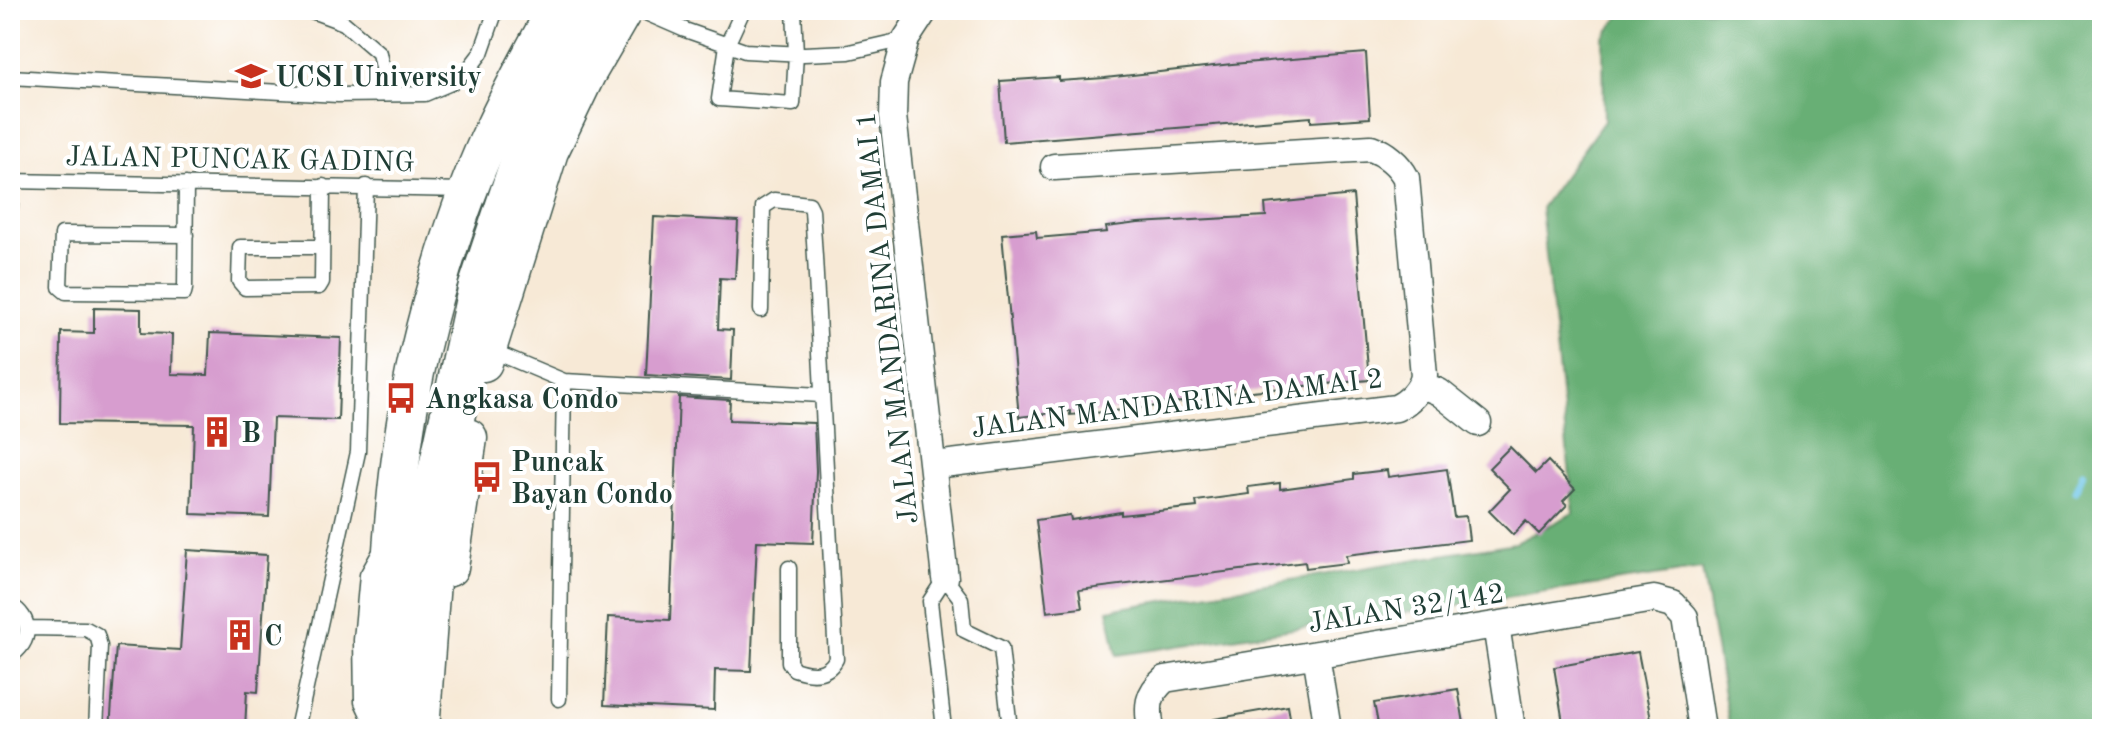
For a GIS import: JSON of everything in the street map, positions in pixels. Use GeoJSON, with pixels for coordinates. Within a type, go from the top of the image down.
{"type":"FeatureCollection","features":[{"type":"Feature","properties":{"kind":"highway"},"geometry":{"type":"LineString","coordinates":[[408,729],[427,500],[472,290],[528,118],[582,10]]}},
{"type":"Feature","properties":{"kind":"highway"},"geometry":{"type":"LineString","coordinates":[[417,729],[434,500],[480,290],[537,119],[592,10]]}},
{"type":"Feature","properties":{"kind":"main road"},"geometry":{"type":"LineString","coordinates":[[382,729],[393,529],[419,354],[469,190],[493,130],[556,10]]}},
{"type":"Feature","properties":{"kind":"main road"},"geometry":{"type":"LineString","coordinates":[[434,729],[455,517],[486,348],[549,151],[586,74],[623,10]]}},
{"type":"Feature","properties":{"kind":"street","name":"JALAN MANDARINA DAMAI 1"},"geometry":{"type":"LineString","coordinates":[[925,10],[906,39],[894,82],[893,116],[935,465],[945,578]]}},
{"type":"Feature","properties":{"kind":"street","name":"JALAN MANDARINA DAMAI 2"},"geometry":{"type":"LineString","coordinates":[[935,465],[1396,408],[1405,404],[1422,385],[1424,375],[1406,178],[1402,169],[1380,151],[1371,148],[1054,167]]}},
{"type":"Feature","properties":{"kind":"street"},"geometry":{"type":"LineString","coordinates":[[1422,385],[1439,392],[1478,423]]}},
{"type":"Feature","properties":{"kind":"street","name":"JALAN 32/142"},"geometry":{"type":"LineString","coordinates":[[1151,729],[1147,708],[1153,690],[1165,679],[1654,599],[1673,604],[1685,617],[1702,729]]}},
{"type":"Feature","properties":{"kind":"street"},"geometry":{"type":"LineString","coordinates":[[1496,625],[1512,729]]}},
{"type":"Feature","properties":{"kind":"street"},"geometry":{"type":"LineString","coordinates":[[1316,654],[1328,729]]}},
{"type":"Feature","properties":{"kind":"lane"},"geometry":{"type":"LineString","coordinates":[[309,10],[344,23],[379,53],[387,93]]}},
{"type":"Feature","properties":{"kind":"lane"},"geometry":{"type":"LineString","coordinates":[[10,77],[338,95],[425,94],[451,83],[468,70],[481,53],[496,10]]}},
{"type":"Feature","properties":{"kind":"lane"},"geometry":{"type":"LineString","coordinates":[[639,10],[745,51],[796,54],[849,52],[906,39]]}},
{"type":"Feature","properties":{"kind":"lane"},"geometry":{"type":"LineString","coordinates":[[743,10],[727,45],[719,99],[793,104],[796,54],[794,10]]}},
{"type":"Feature","properties":{"kind":"lane"},"geometry":{"type":"LineString","coordinates":[[10,220],[11,181]]}},
{"type":"Feature","properties":{"kind":"lane","name":"JALAN PUNCAK GADING"},"geometry":{"type":"LineString","coordinates":[[11,181],[469,190]]}},
{"type":"Feature","properties":{"kind":"lane"},"geometry":{"type":"LineString","coordinates":[[186,184],[186,235],[184,293],[66,292],[60,287],[62,234],[186,235]]}},
{"type":"Feature","properties":{"kind":"lane"},"geometry":{"type":"LineString","coordinates":[[322,247],[240,247],[239,281],[245,288],[319,287],[322,282],[323,186]]}},
{"type":"Feature","properties":{"kind":"lane"},"geometry":{"type":"LineString","coordinates":[[297,729],[358,452],[366,186]]}},
{"type":"Feature","properties":{"kind":"lane"},"geometry":{"type":"LineString","coordinates":[[761,310],[763,207],[774,200],[809,204],[815,257],[836,659],[831,668],[824,672],[805,673],[794,669],[789,662],[789,568]]}},
{"type":"Feature","properties":{"kind":"lane"},"geometry":{"type":"LineString","coordinates":[[486,348],[564,381],[821,395]]}},
{"type":"Feature","properties":{"kind":"lane"},"geometry":{"type":"LineString","coordinates":[[559,699],[564,381]]}},
{"type":"Feature","properties":{"kind":"lane"},"geometry":{"type":"LineString","coordinates":[[374,729],[362,702],[362,627],[367,575],[393,529]]}},
{"type":"Feature","properties":{"kind":"lane"},"geometry":{"type":"LineString","coordinates":[[944,729],[930,601],[945,578],[961,599],[964,630],[1001,648],[1010,729]]}},
{"type":"Feature","properties":{"kind":"lane"},"geometry":{"type":"LineString","coordinates":[[10,605],[21,613],[28,628],[24,644],[10,656]]}},
{"type":"Feature","properties":{"kind":"lane"},"geometry":{"type":"LineString","coordinates":[[28,628],[86,629],[97,635],[100,646],[96,729]]}},
{"type":"Feature","properties":{"kind":"green space"},"geometry":{"type":"Polygon","coordinates":[[[1624,10],[2102,10],[2102,729],[1730,729],[1702,569],[1117,655],[1108,610],[1515,543],[1574,513],[1541,208],[1604,121],[1603,38],[1624,10]]]}},
{"type":"Feature","properties":{"kind":"building"},"geometry":{"type":"Polygon","coordinates":[[[1366,53],[1370,118],[1311,122],[1311,117],[1004,142],[1000,81],[1105,78],[1366,53]]]}},
{"type":"Feature","properties":{"kind":"building"},"geometry":{"type":"Polygon","coordinates":[[[1353,195],[1369,380],[1209,395],[1210,400],[1105,412],[1070,415],[1070,411],[1019,417],[1002,234],[1036,231],[1037,238],[1107,232],[1106,227],[1138,223],[1266,216],[1265,204],[1353,195]]]}},
{"type":"Feature","properties":{"kind":"building"},"geometry":{"type":"Polygon","coordinates":[[[654,217],[738,221],[735,279],[720,278],[718,329],[733,330],[731,380],[646,375],[654,217]]]}},
{"type":"Feature","properties":{"kind":"building"},"geometry":{"type":"Polygon","coordinates":[[[94,308],[141,309],[141,333],[172,334],[171,374],[208,375],[210,333],[341,338],[338,420],[273,418],[269,517],[191,514],[194,425],[60,423],[61,332],[94,333],[94,308]]]}},
{"type":"Feature","properties":{"kind":"building"},"geometry":{"type":"Polygon","coordinates":[[[679,397],[730,400],[729,420],[814,423],[813,543],[757,541],[751,671],[715,670],[714,710],[604,705],[608,617],[670,620],[679,397]]]}},
{"type":"Feature","properties":{"kind":"building"},"geometry":{"type":"Polygon","coordinates":[[[1510,447],[1536,473],[1548,461],[1575,489],[1563,501],[1567,505],[1539,534],[1526,521],[1513,535],[1489,511],[1510,489],[1489,468],[1510,447]]]}},
{"type":"Feature","properties":{"kind":"building"},"geometry":{"type":"Polygon","coordinates":[[[1447,469],[1454,517],[1466,516],[1469,540],[1346,555],[1347,563],[1306,568],[1305,562],[1079,590],[1082,608],[1047,612],[1036,520],[1070,515],[1071,520],[1121,512],[1121,515],[1197,507],[1196,501],[1249,494],[1248,487],[1280,483],[1280,489],[1354,479],[1354,474],[1387,470],[1388,477],[1447,469]]]}},
{"type":"Feature","properties":{"kind":"building","name":"C"},"geometry":{"type":"Polygon","coordinates":[[[187,550],[267,555],[258,692],[247,691],[245,729],[110,729],[116,646],[180,650],[187,550]]]}},
{"type":"Feature","properties":{"kind":"building"},"geometry":{"type":"Polygon","coordinates":[[[1638,652],[1653,729],[1564,729],[1554,667],[1638,652]]]}},
{"type":"Feature","properties":{"kind":"building"},"geometry":{"type":"Polygon","coordinates":[[[1458,689],[1465,729],[1379,729],[1374,703],[1458,689]]]}},
{"type":"Feature","properties":{"kind":"building"},"geometry":{"type":"Polygon","coordinates":[[[1288,706],[1292,729],[1215,729],[1214,719],[1288,706]]]}},
{"type":"Feature","properties":{"kind":"waterway"},"geometry":{"type":"LineString","coordinates":[[2075,492],[2083,473]]}},
{"type":"Feature","properties":{"kind":"place","name":"UCSI University"},"geometry":{"type":"Point","coordinates":[251,76]}},
{"type":"Feature","properties":{"kind":"place","name":"Angkasa Condo"},"geometry":{"type":"Point","coordinates":[401,398]}},
{"type":"Feature","properties":{"kind":"place","name":"B"},"geometry":{"type":"Point","coordinates":[217,432]}},
{"type":"Feature","properties":{"kind":"place","name":"Puncak Bayan Condo"},"geometry":{"type":"Point","coordinates":[487,477]}},
{"type":"Feature","properties":{"kind":"place","name":"C"},"geometry":{"type":"Point","coordinates":[240,635]}}]}
